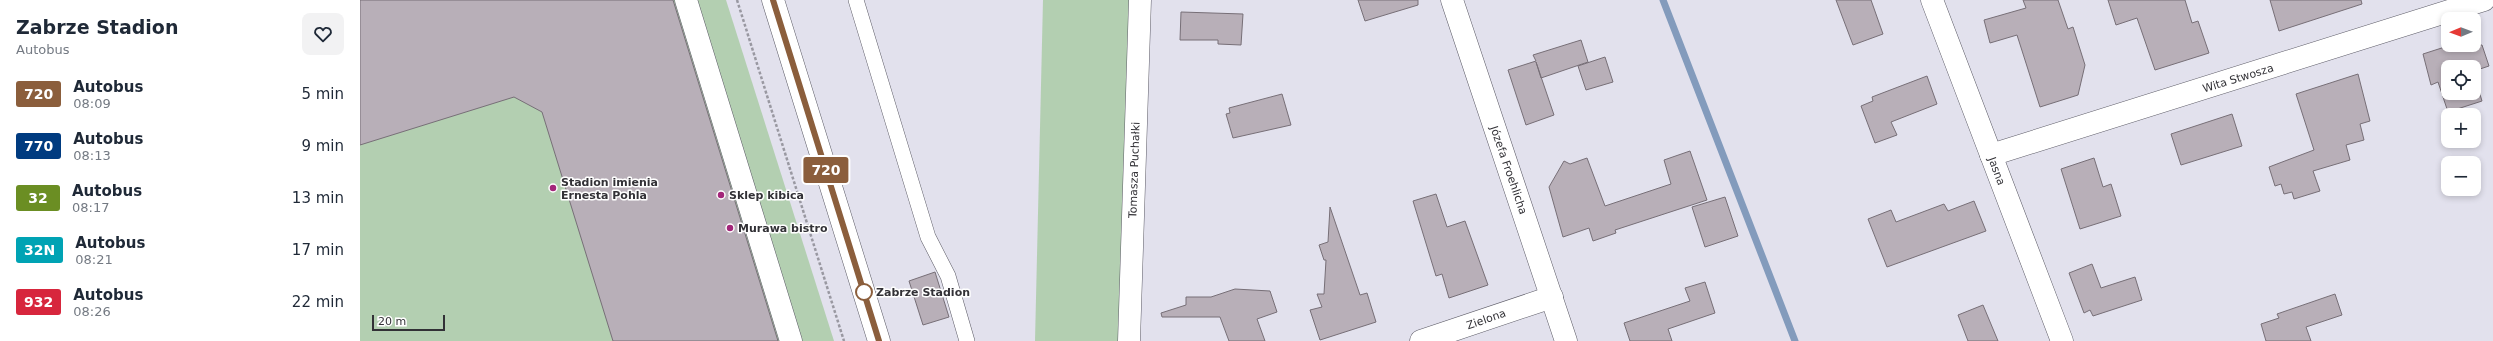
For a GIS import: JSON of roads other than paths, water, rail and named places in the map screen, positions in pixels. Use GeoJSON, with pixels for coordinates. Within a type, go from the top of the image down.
{"type":"FeatureCollection","features":[{"type":"Feature","properties":{"kind":"street"},"geometry":{"type":"LineString","coordinates":[[686,0],[791,341]]}},
{"type":"Feature","properties":{"kind":"street"},"geometry":{"type":"LineString","coordinates":[[773,0],[879,341]]}},
{"type":"Feature","properties":{"kind":"street","name":"Tomasza Puchałki"},"geometry":{"type":"LineString","coordinates":[[1129,341],[1140,0]]}},
{"type":"Feature","properties":{"kind":"street","name":"Józefa Froehlicha"},"geometry":{"type":"LineString","coordinates":[[1452,0],[1566,341]]}},
{"type":"Feature","properties":{"kind":"street","name":"Jasna"},"geometry":{"type":"LineString","coordinates":[[1932,0],[2062,341]]}},
{"type":"Feature","properties":{"kind":"street","name":"Wita Stwosza"},"geometry":{"type":"LineString","coordinates":[[1991,155],[2484,0]]}},
{"type":"Feature","properties":{"kind":"street","name":"Zielona"},"geometry":{"type":"LineString","coordinates":[[1421,341],[1552,297]]}},
{"type":"Feature","properties":{"kind":"lane"},"geometry":{"type":"LineString","coordinates":[[856,0],[928,237],[948,276],[967,341]]}},
{"type":"Feature","properties":{"kind":"waterway"},"geometry":{"type":"LineString","coordinates":[[1663,0],[1795,341]]}},
{"type":"Feature","properties":{"kind":"place","name":"Stadion imienia Ernesta Pohla"},"geometry":{"type":"Point","coordinates":[553,188]}},
{"type":"Feature","properties":{"kind":"place","name":"Sklep kibica"},"geometry":{"type":"Point","coordinates":[721,195]}},
{"type":"Feature","properties":{"kind":"place","name":"Murawa bistro"},"geometry":{"type":"Point","coordinates":[730,228]}},
{"type":"Feature","properties":{"kind":"place","name":"Zabrze Stadion"},"geometry":{"type":"Point","coordinates":[864,292]}}]}
